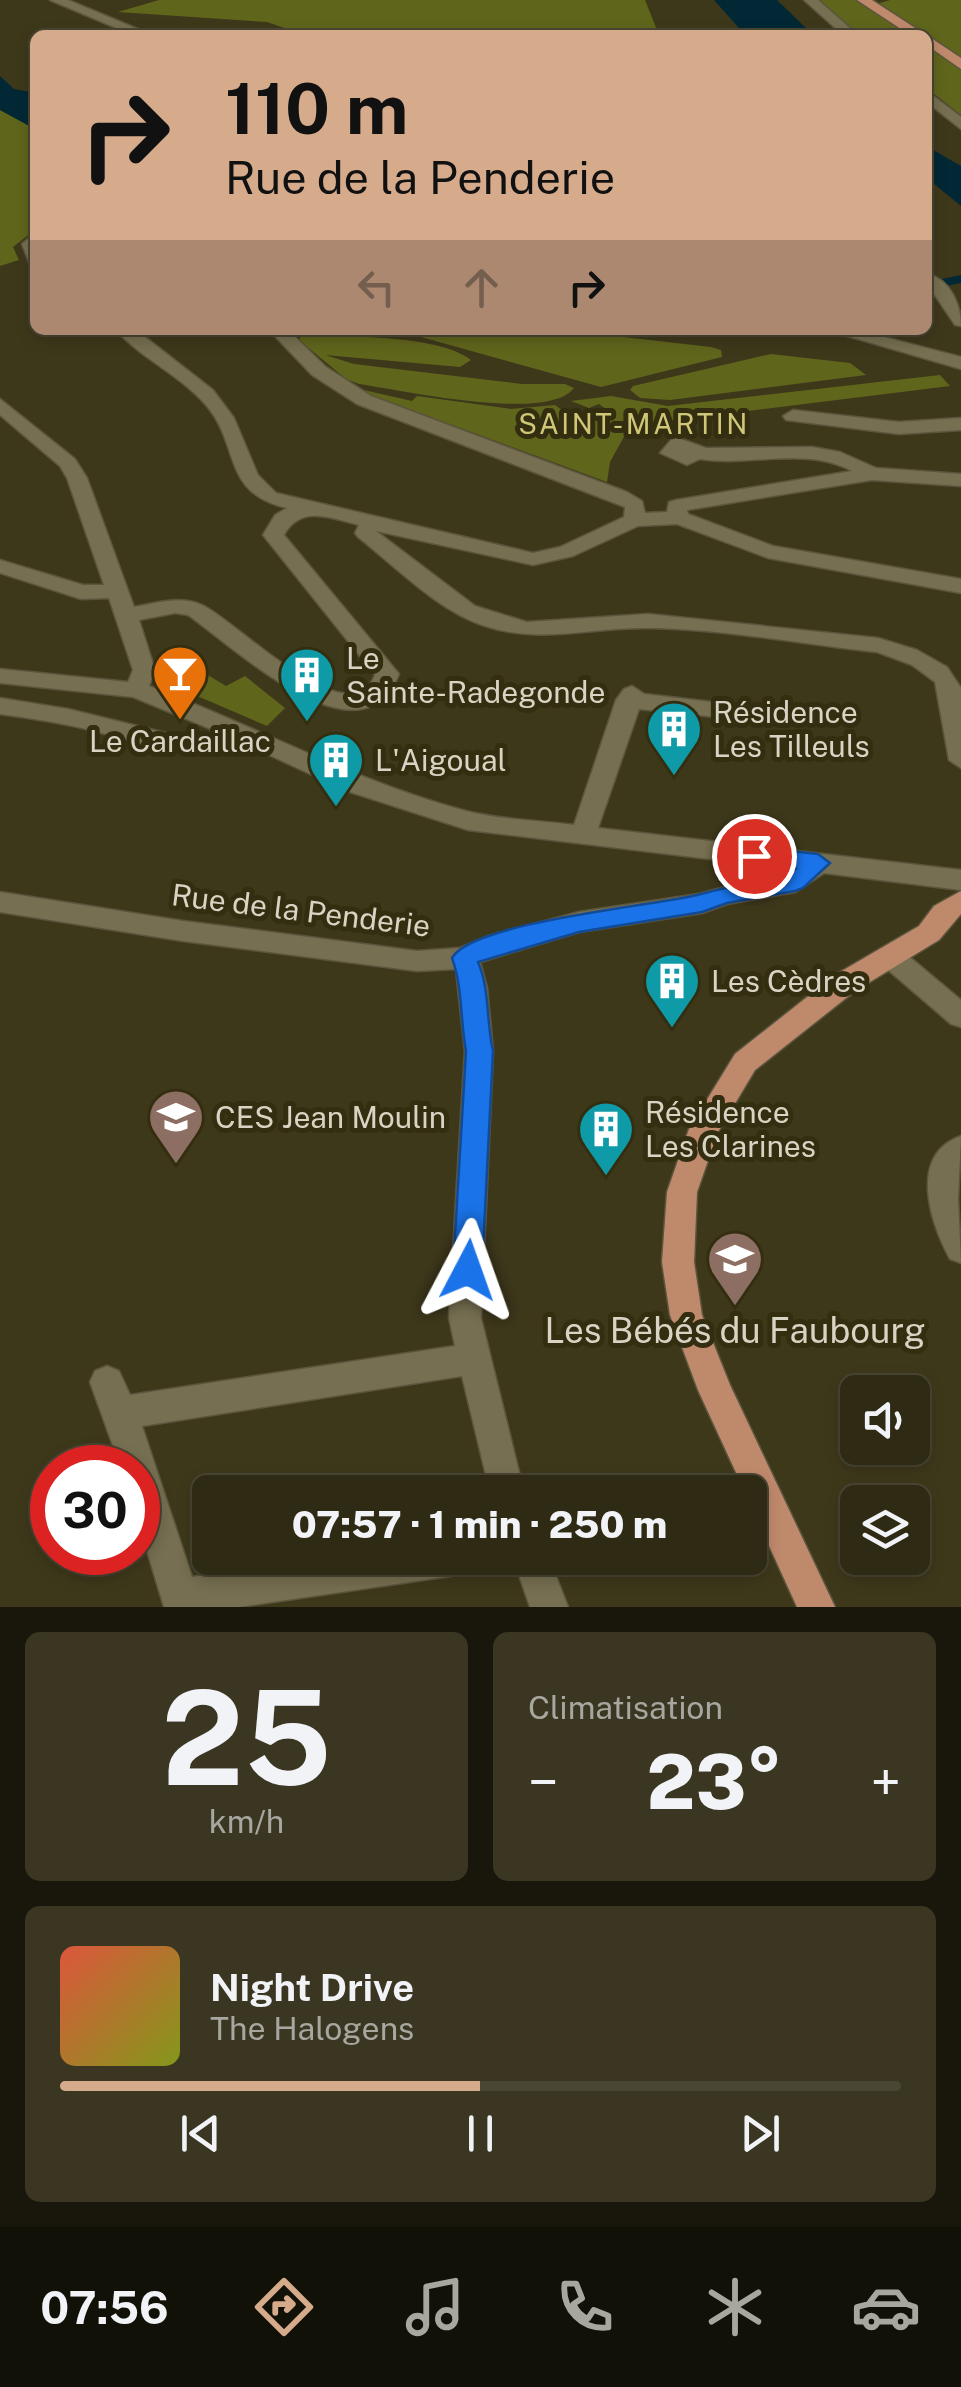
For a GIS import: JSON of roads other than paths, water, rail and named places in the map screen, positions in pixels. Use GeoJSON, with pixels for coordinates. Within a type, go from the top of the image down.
{"type":"FeatureCollection","features":[{"type":"Feature","properties":{"kind":"main road"},"geometry":{"type":"LineString","coordinates":[[863,0],[910,30]]}},
{"type":"Feature","properties":{"kind":"main road"},"geometry":{"type":"LineString","coordinates":[[932,43],[961,66]]}},
{"type":"Feature","properties":{"kind":"main road"},"geometry":{"type":"LineString","coordinates":[[929,932],[943,913],[961,900],[961,891]]}},
{"type":"Feature","properties":{"kind":"main road"},"geometry":{"type":"LineString","coordinates":[[816,1607],[693,1338],[680,1285],[679,1213],[698,1141],[745,1062],[819,1002],[890,956],[929,932],[961,923]]}},
{"type":"Feature","properties":{"kind":"street"},"geometry":{"type":"LineString","coordinates":[[56,0],[133,30]]}},
{"type":"Feature","properties":{"kind":"street"},"geometry":{"type":"LineString","coordinates":[[810,0],[845,30]]}},
{"type":"Feature","properties":{"kind":"street"},"geometry":{"type":"LineString","coordinates":[[932,100],[961,125]]}},
{"type":"Feature","properties":{"kind":"street"},"geometry":{"type":"LineString","coordinates":[[934,283],[957,314]]}},
{"type":"Feature","properties":{"kind":"street"},"geometry":{"type":"LineString","coordinates":[[131,335],[213,401],[231,429],[246,478],[270,498],[533,558],[571,550],[634,513]]}},
{"type":"Feature","properties":{"kind":"street"},"geometry":{"type":"LineString","coordinates":[[283,335],[319,372],[364,400],[486,443],[634,513],[678,512],[872,474],[961,480]]}},
{"type":"Feature","properties":{"kind":"street"},"geometry":{"type":"LineString","coordinates":[[855,335],[961,363]]}},
{"type":"Feature","properties":{"kind":"street"},"geometry":{"type":"LineString","coordinates":[[0,405],[68,463],[128,615],[144,670],[136,690]]}},
{"type":"Feature","properties":{"kind":"street"},"geometry":{"type":"LineString","coordinates":[[793,416],[898,428],[961,424]]}},
{"type":"Feature","properties":{"kind":"street"},"geometry":{"type":"LineString","coordinates":[[696,452],[803,452],[842,458],[872,474]]}},
{"type":"Feature","properties":{"kind":"street"},"geometry":{"type":"LineString","coordinates":[[128,615],[176,606],[195,610],[315,692],[347,702],[374,696],[382,690],[386,674],[273,534],[282,519],[306,507]]}},
{"type":"Feature","properties":{"kind":"street"},"geometry":{"type":"LineString","coordinates":[[678,512],[768,552],[961,586]]}},
{"type":"Feature","properties":{"kind":"street"},"geometry":{"type":"LineString","coordinates":[[371,521],[365,532],[382,548],[467,611],[491,621],[527,629],[648,621],[878,645],[899,652],[938,672],[950,688],[961,760]]}},
{"type":"Feature","properties":{"kind":"street"},"geometry":{"type":"LineString","coordinates":[[0,566],[81,592],[116,591]]}},
{"type":"Feature","properties":{"kind":"street"},"geometry":{"type":"LineString","coordinates":[[1,673],[136,690],[356,786],[417,808],[485,824],[961,880]]}},
{"type":"Feature","properties":{"kind":"street"},"geometry":{"type":"LineString","coordinates":[[582,837],[630,697],[755,713]]}},
{"type":"Feature","properties":{"kind":"street"},"geometry":{"type":"LineString","coordinates":[[0,706],[80,719],[172,745],[222,740],[238,732]]}},
{"type":"Feature","properties":{"kind":"street","name":"Rue de la Penderie"},"geometry":{"type":"LineString","coordinates":[[0,902],[417,961],[464,958],[489,946],[579,922],[702,903],[723,894],[795,882],[818,863]]}},
{"type":"Feature","properties":{"kind":"street"},"geometry":{"type":"LineString","coordinates":[[922,875],[961,891]]}},
{"type":"Feature","properties":{"kind":"street"},"geometry":{"type":"LineString","coordinates":[[890,956],[961,1016]]}},
{"type":"Feature","properties":{"kind":"street"},"geometry":{"type":"LineString","coordinates":[[464,958],[474,981],[473,1019],[480,1051],[464,1318],[503,1475]]}},
{"type":"Feature","properties":{"kind":"street"},"geometry":{"type":"LineString","coordinates":[[961,1149],[950,1160],[940,1196],[946,1225],[961,1249]]}},
{"type":"Feature","properties":{"kind":"street"},"geometry":{"type":"LineString","coordinates":[[347,1575],[181,1602],[114,1398],[472,1359]]}},
{"type":"Feature","properties":{"kind":"street"},"geometry":{"type":"LineString","coordinates":[[538,1575],[549,1607]]}},
{"type":"Feature","properties":{"kind":"water"},"geometry":{"type":"Polygon","coordinates":[[[714,0],[777,0],[808,30],[741,30],[714,0]]]}},
{"type":"Feature","properties":{"kind":"water"},"geometry":{"type":"Polygon","coordinates":[[[0,76],[14,89],[30,92],[30,126],[0,110],[0,76]]]}},
{"type":"Feature","properties":{"kind":"water"},"geometry":{"type":"Polygon","coordinates":[[[932,149],[961,166],[961,206],[932,182],[932,149]]]}},
{"type":"Feature","properties":{"kind":"waterway"},"geometry":{"type":"LineString","coordinates":[[932,285],[961,279]]}},
{"type":"Feature","properties":{"kind":"place","name":"Le Cardaillac"},"geometry":{"type":"Point","coordinates":[180,722]}},
{"type":"Feature","properties":{"kind":"place","name":"Le Sainte-Radegonde"},"geometry":{"type":"Point","coordinates":[307,724]}},
{"type":"Feature","properties":{"kind":"place","name":"Résidence Les Tilleuls"},"geometry":{"type":"Point","coordinates":[674,778]}},
{"type":"Feature","properties":{"kind":"place","name":"L'Aigoual"},"geometry":{"type":"Point","coordinates":[336,809]}},
{"type":"Feature","properties":{"kind":"place","name":"Les Cèdres"},"geometry":{"type":"Point","coordinates":[672,1030]}},
{"type":"Feature","properties":{"kind":"place","name":"CES Jean Moulin"},"geometry":{"type":"Point","coordinates":[176,1166]}},
{"type":"Feature","properties":{"kind":"place","name":"Résidence Les Clarines"},"geometry":{"type":"Point","coordinates":[606,1178]}},
{"type":"Feature","properties":{"kind":"place","name":"Les Bébés du Faubourg"},"geometry":{"type":"Point","coordinates":[735,1308]}},
{"type":"Feature","properties":{"kind":"district","name":"SAINT-MARTIN"},"geometry":{"type":"Point","coordinates":[634,423]}}]}
